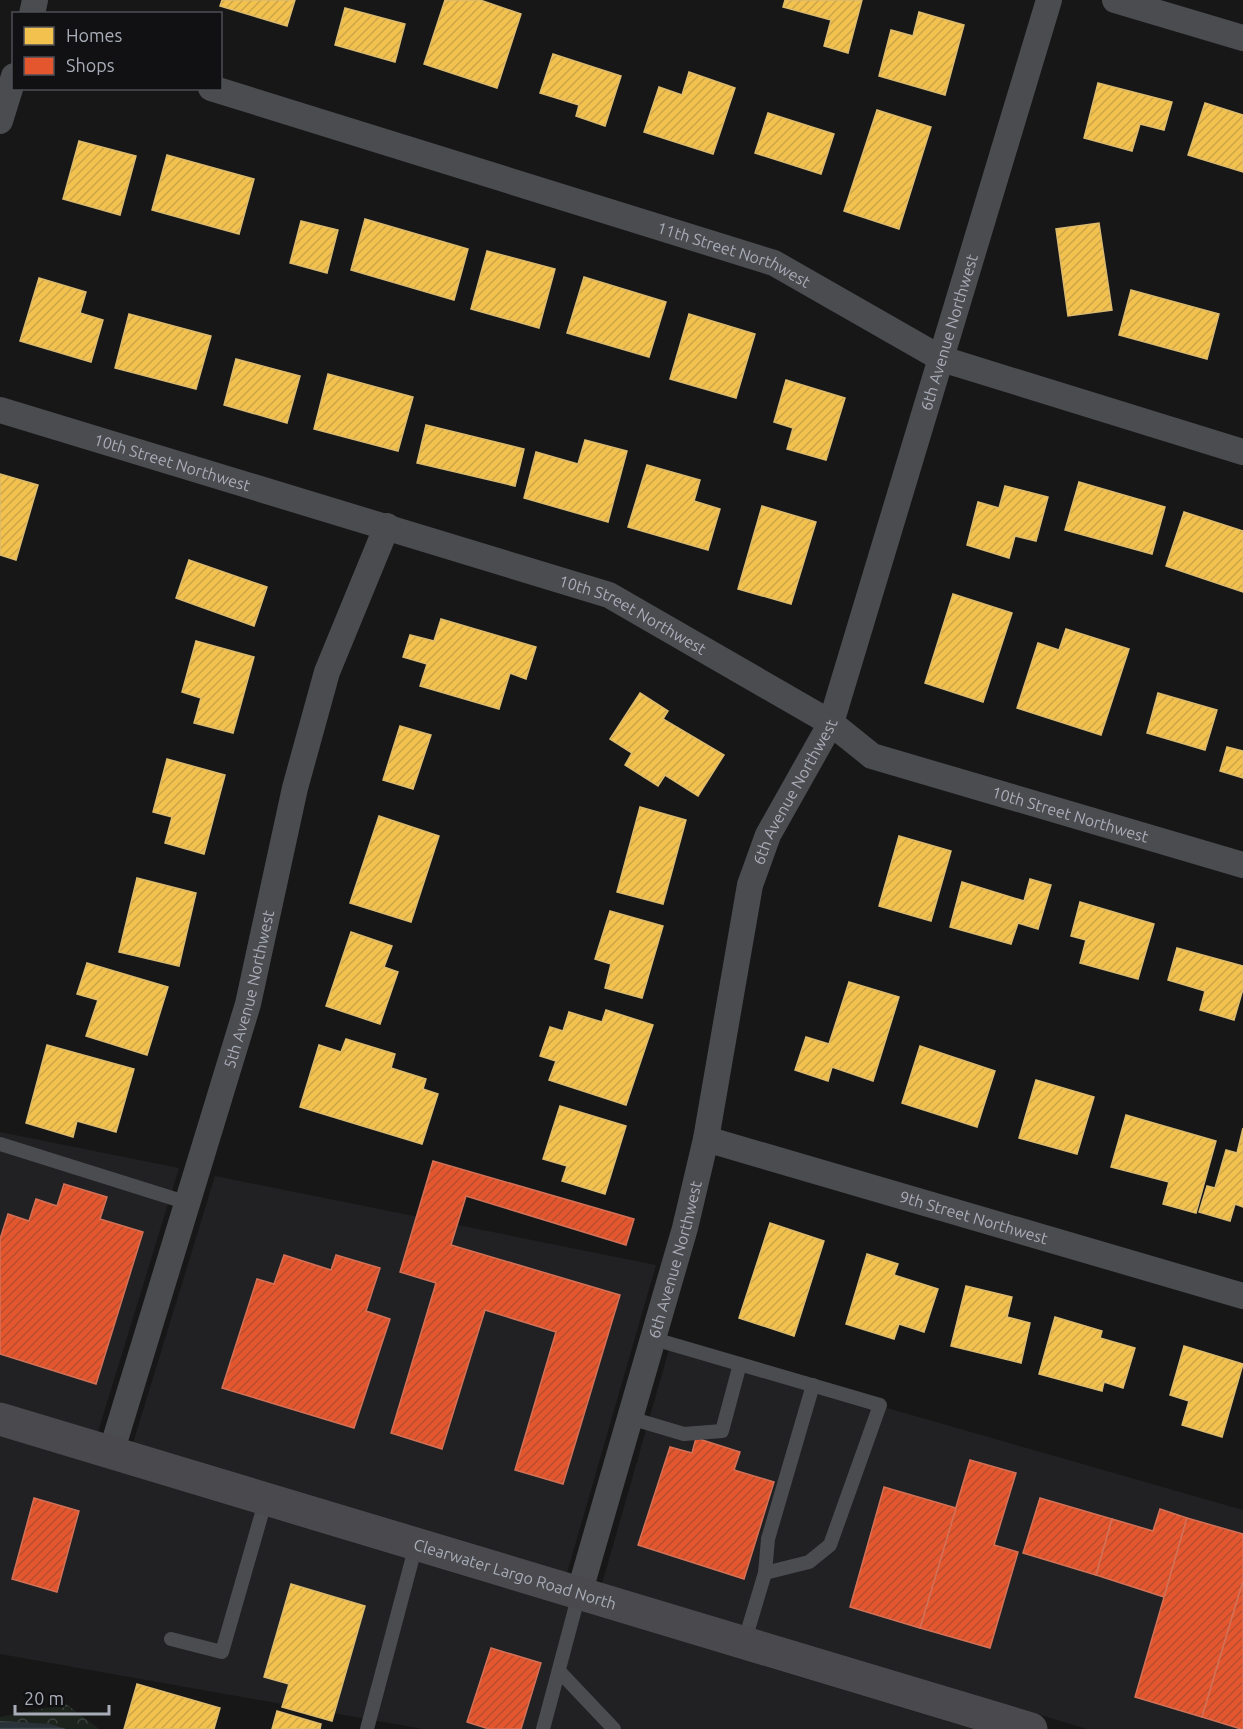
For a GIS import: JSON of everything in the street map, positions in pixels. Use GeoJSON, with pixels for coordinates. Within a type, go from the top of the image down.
{"type":"FeatureCollection","features":[{"type":"Feature","properties":{"kind":"main road","name":"Clearwater Largo Road North"},"geometry":{"type":"LineString","coordinates":[[0,1419],[1031,1729]]}},
{"type":"Feature","properties":{"kind":"street","name":"6th Avenue Northwest"},"geometry":{"type":"LineString","coordinates":[[579,1594],[686,1228],[706,1139],[750,885],[768,835],[831,723],[1049,0]]}},
{"type":"Feature","properties":{"kind":"street"},"geometry":{"type":"LineString","coordinates":[[1115,0],[1243,38]]}},
{"type":"Feature","properties":{"kind":"street"},"geometry":{"type":"LineString","coordinates":[[0,121],[12,82]]}},
{"type":"Feature","properties":{"kind":"street","name":"11th Street Northwest"},"geometry":{"type":"LineString","coordinates":[[217,90],[774,263],[942,359],[1243,452]]}},
{"type":"Feature","properties":{"kind":"street","name":"10th Street Northwest"},"geometry":{"type":"LineString","coordinates":[[0,410],[609,595],[831,723],[872,756],[1243,865]]}},
{"type":"Feature","properties":{"kind":"street","name":"5th Avenue Northwest"},"geometry":{"type":"LineString","coordinates":[[111,1453],[248,1004],[294,788],[327,672],[387,526]]}},
{"type":"Feature","properties":{"kind":"street","name":"9th Street Northwest"},"geometry":{"type":"LineString","coordinates":[[706,1139],[1243,1296]]}},
{"type":"Feature","properties":{"kind":"lane"},"geometry":{"type":"LineString","coordinates":[[0,1144],[188,1203]]}},
{"type":"Feature","properties":{"kind":"lane"},"geometry":{"type":"LineString","coordinates":[[654,1339],[880,1405],[830,1545],[809,1562],[765,1573]]}},
{"type":"Feature","properties":{"kind":"lane"},"geometry":{"type":"LineString","coordinates":[[630,1418],[684,1434],[722,1431],[740,1364]]}},
{"type":"Feature","properties":{"kind":"lane"},"geometry":{"type":"LineString","coordinates":[[744,1643],[765,1573],[768,1539],[813,1385]]}},
{"type":"Feature","properties":{"kind":"lane"},"geometry":{"type":"LineString","coordinates":[[171,1639],[222,1652],[266,1499]]}},
{"type":"Feature","properties":{"kind":"lane"},"geometry":{"type":"LineString","coordinates":[[367,1729],[416,1545]]}},
{"type":"Feature","properties":{"kind":"lane"},"geometry":{"type":"LineString","coordinates":[[543,1729],[579,1594]]}},
{"type":"Feature","properties":{"kind":"lane"},"geometry":{"type":"LineString","coordinates":[[559,1671],[614,1729]]}},
{"type":"Feature","properties":{"kind":"shaded area"},"geometry":{"type":"Polygon","coordinates":[[[0,1132],[179,1168],[98,1432],[0,1402],[0,1132]]]}},
{"type":"Feature","properties":{"kind":"shaded area"},"geometry":{"type":"Polygon","coordinates":[[[215,1176],[656,1265],[567,1573],[133,1443],[215,1176]]]}},
{"type":"Feature","properties":{"kind":"shaded area"},"geometry":{"type":"Polygon","coordinates":[[[670,1346],[1243,1510],[1243,1729],[1087,1729],[602,1584],[670,1346]]]}},
{"type":"Feature","properties":{"kind":"shaded area"},"geometry":{"type":"Polygon","coordinates":[[[0,1436],[973,1729],[423,1729],[0,1654],[0,1436]]]}},
{"type":"Feature","properties":{"kind":"shaded area"},"geometry":{"type":"Polygon","coordinates":[[[0,1721],[50,1724],[66,1729],[0,1729],[0,1721]]]}},
{"type":"Feature","properties":{"kind":"green space"},"geometry":{"type":"Polygon","coordinates":[[[66,1704],[99,1729],[0,1729],[0,1717],[66,1704]]]}},
{"type":"Feature","properties":{"kind":"building: Homes"},"geometry":{"type":"Polygon","coordinates":[[[222,0],[295,0],[287,26],[220,6],[222,0]]]}},
{"type":"Feature","properties":{"kind":"building: Homes"},"geometry":{"type":"Polygon","coordinates":[[[445,0],[480,0],[521,14],[497,88],[424,64],[445,0]]]}},
{"type":"Feature","properties":{"kind":"building: Homes"},"geometry":{"type":"Polygon","coordinates":[[[785,0],[862,0],[848,53],[824,46],[831,20],[783,7],[785,0]]]}},
{"type":"Feature","properties":{"kind":"building: Homes"},"geometry":{"type":"Polygon","coordinates":[[[345,8],[405,24],[395,62],[335,45],[345,8]]]}},
{"type":"Feature","properties":{"kind":"building: Homes"},"geometry":{"type":"Polygon","coordinates":[[[919,12],[964,25],[945,95],[879,76],[891,30],[913,36],[919,12]]]}},
{"type":"Feature","properties":{"kind":"building: Homes"},"geometry":{"type":"Polygon","coordinates":[[[553,54],[621,76],[605,126],[576,116],[579,105],[540,93],[553,54]]]}},
{"type":"Feature","properties":{"kind":"building: Homes"},"geometry":{"type":"Polygon","coordinates":[[[689,72],[735,88],[713,154],[644,132],[659,87],[682,95],[689,72]]]}},
{"type":"Feature","properties":{"kind":"building: Homes"},"geometry":{"type":"Polygon","coordinates":[[[1098,83],[1172,102],[1164,130],[1140,124],[1132,151],[1084,138],[1098,83]]]}},
{"type":"Feature","properties":{"kind":"building: Homes"},"geometry":{"type":"Polygon","coordinates":[[[1205,103],[1243,115],[1243,172],[1188,155],[1205,103]]]}},
{"type":"Feature","properties":{"kind":"building: Homes"},"geometry":{"type":"Polygon","coordinates":[[[877,110],[931,127],[899,229],[844,211],[877,110]]]}},
{"type":"Feature","properties":{"kind":"building: Homes"},"geometry":{"type":"Polygon","coordinates":[[[768,113],[834,134],[821,174],[755,153],[768,113]]]}},
{"type":"Feature","properties":{"kind":"building: Homes"},"geometry":{"type":"Polygon","coordinates":[[[79,141],[136,156],[120,215],[63,199],[79,141]]]}},
{"type":"Feature","properties":{"kind":"building: Homes"},"geometry":{"type":"Polygon","coordinates":[[[167,155],[254,179],[239,234],[152,210],[167,155]]]}},
{"type":"Feature","properties":{"kind":"building: Homes"},"geometry":{"type":"Polygon","coordinates":[[[365,219],[468,249],[454,300],[351,270],[365,219]]]}},
{"type":"Feature","properties":{"kind":"building: Homes"},"geometry":{"type":"Polygon","coordinates":[[[301,221],[338,230],[327,273],[290,263],[301,221]]]}},
{"type":"Feature","properties":{"kind":"building: Homes"},"geometry":{"type":"Polygon","coordinates":[[[1099,223],[1112,310],[1068,316],[1056,229],[1099,223]]]}},
{"type":"Feature","properties":{"kind":"building: Homes"},"geometry":{"type":"Polygon","coordinates":[[[487,251],[555,269],[539,328],[471,309],[487,251]]]}},
{"type":"Feature","properties":{"kind":"building: Homes"},"geometry":{"type":"Polygon","coordinates":[[[584,277],[666,302],[649,357],[567,333],[584,277]]]}},
{"type":"Feature","properties":{"kind":"building: Homes"},"geometry":{"type":"Polygon","coordinates":[[[39,278],[86,292],[80,313],[103,320],[91,362],[20,341],[39,278]]]}},
{"type":"Feature","properties":{"kind":"building: Homes"},"geometry":{"type":"Polygon","coordinates":[[[1131,290],[1219,314],[1207,359],[1119,335],[1131,290]]]}},
{"type":"Feature","properties":{"kind":"building: Homes"},"geometry":{"type":"Polygon","coordinates":[[[129,314],[211,336],[196,389],[115,368],[129,314]]]}},
{"type":"Feature","properties":{"kind":"building: Homes"},"geometry":{"type":"Polygon","coordinates":[[[689,314],[755,334],[736,398],[670,379],[689,314]]]}},
{"type":"Feature","properties":{"kind":"building: Homes"},"geometry":{"type":"Polygon","coordinates":[[[236,359],[300,376],[287,423],[224,405],[236,359]]]}},
{"type":"Feature","properties":{"kind":"building: Homes"},"geometry":{"type":"Polygon","coordinates":[[[328,374],[413,397],[398,451],[314,429],[328,374]]]}},
{"type":"Feature","properties":{"kind":"building: Homes"},"geometry":{"type":"Polygon","coordinates":[[[786,380],[845,398],[826,460],[787,449],[793,428],[774,422],[786,380]]]}},
{"type":"Feature","properties":{"kind":"building: Homes"},"geometry":{"type":"Polygon","coordinates":[[[426,425],[524,449],[515,486],[417,463],[426,425]]]}},
{"type":"Feature","properties":{"kind":"building: Homes"},"geometry":{"type":"Polygon","coordinates":[[[585,440],[627,451],[608,522],[524,498],[536,452],[578,464],[585,440]]]}},
{"type":"Feature","properties":{"kind":"building: Homes"},"geometry":{"type":"Polygon","coordinates":[[[647,465],[700,480],[694,501],[720,509],[708,550],[628,527],[647,465]]]}},
{"type":"Feature","properties":{"kind":"building: Homes"},"geometry":{"type":"Polygon","coordinates":[[[0,474],[38,485],[16,560],[0,555],[0,474]]]}},
{"type":"Feature","properties":{"kind":"building: Homes"},"geometry":{"type":"Polygon","coordinates":[[[1079,482],[1165,507],[1152,554],[1065,530],[1079,482]]]}},
{"type":"Feature","properties":{"kind":"building: Homes"},"geometry":{"type":"Polygon","coordinates":[[[1005,486],[1048,497],[1036,541],[1015,536],[1009,558],[967,545],[978,502],[999,508],[1005,486]]]}},
{"type":"Feature","properties":{"kind":"building: Homes"},"geometry":{"type":"Polygon","coordinates":[[[762,506],[816,522],[791,604],[738,589],[762,506]]]}},
{"type":"Feature","properties":{"kind":"building: Homes"},"geometry":{"type":"Polygon","coordinates":[[[1184,512],[1243,531],[1243,592],[1166,566],[1184,512]]]}},
{"type":"Feature","properties":{"kind":"building: Homes"},"geometry":{"type":"Polygon","coordinates":[[[189,560],[267,587],[254,626],[176,598],[189,560]]]}},
{"type":"Feature","properties":{"kind":"building: Homes"},"geometry":{"type":"Polygon","coordinates":[[[953,594],[1012,613],[983,702],[925,683],[953,594]]]}},
{"type":"Feature","properties":{"kind":"building: Homes"},"geometry":{"type":"Polygon","coordinates":[[[441,619],[536,647],[526,679],[510,673],[499,709],[420,686],[427,664],[403,657],[410,635],[434,641],[441,619]]]}},
{"type":"Feature","properties":{"kind":"building: Homes"},"geometry":{"type":"Polygon","coordinates":[[[1066,629],[1129,649],[1101,735],[1017,708],[1038,643],[1059,650],[1066,629]]]}},
{"type":"Feature","properties":{"kind":"building: Homes"},"geometry":{"type":"Polygon","coordinates":[[[196,641],[254,657],[233,733],[194,723],[201,698],[182,692],[196,641]]]}},
{"type":"Feature","properties":{"kind":"building: Homes"},"geometry":{"type":"Polygon","coordinates":[[[640,693],[668,711],[663,719],[724,755],[698,796],[665,775],[658,786],[625,765],[632,753],[610,739],[640,693]]]}},
{"type":"Feature","properties":{"kind":"building: Homes"},"geometry":{"type":"Polygon","coordinates":[[[1158,693],[1217,710],[1205,750],[1147,733],[1158,693]]]}},
{"type":"Feature","properties":{"kind":"building: Homes"},"geometry":{"type":"Polygon","coordinates":[[[400,726],[431,735],[413,789],[383,780],[400,726]]]}},
{"type":"Feature","properties":{"kind":"building: Homes"},"geometry":{"type":"Polygon","coordinates":[[[1227,747],[1243,751],[1243,778],[1220,771],[1227,747]]]}},
{"type":"Feature","properties":{"kind":"building: Homes"},"geometry":{"type":"Polygon","coordinates":[[[167,759],[225,775],[204,854],[165,843],[172,817],[153,812],[167,759]]]}},
{"type":"Feature","properties":{"kind":"building: Homes"},"geometry":{"type":"Polygon","coordinates":[[[640,807],[686,820],[663,904],[617,892],[640,807]]]}},
{"type":"Feature","properties":{"kind":"building: Homes"},"geometry":{"type":"Polygon","coordinates":[[[379,816],[439,836],[411,922],[350,903],[379,816]]]}},
{"type":"Feature","properties":{"kind":"building: Homes"},"geometry":{"type":"Polygon","coordinates":[[[899,836],[951,851],[931,921],[879,906],[899,836]]]}},
{"type":"Feature","properties":{"kind":"building: Homes"},"geometry":{"type":"Polygon","coordinates":[[[137,878],[196,893],[179,966],[119,952],[137,878]]]}},
{"type":"Feature","properties":{"kind":"building: Homes"},"geometry":{"type":"Polygon","coordinates":[[[1030,879],[1051,885],[1038,929],[1018,923],[1011,944],[950,927],[962,882],[1024,901],[1030,879]]]}},
{"type":"Feature","properties":{"kind":"building: Homes"},"geometry":{"type":"Polygon","coordinates":[[[1080,902],[1154,924],[1138,979],[1080,963],[1086,940],[1071,936],[1080,902]]]}},
{"type":"Feature","properties":{"kind":"building: Homes"},"geometry":{"type":"Polygon","coordinates":[[[610,911],[663,926],[642,998],[605,988],[611,964],[595,959],[610,911]]]}},
{"type":"Feature","properties":{"kind":"building: Homes"},"geometry":{"type":"Polygon","coordinates":[[[351,932],[392,946],[384,967],[398,972],[380,1024],[326,1006],[351,932]]]}},
{"type":"Feature","properties":{"kind":"building: Homes"},"geometry":{"type":"Polygon","coordinates":[[[1177,948],[1243,966],[1243,989],[1234,1020],[1200,1010],[1205,991],[1168,980],[1177,948]]]}},
{"type":"Feature","properties":{"kind":"building: Homes"},"geometry":{"type":"Polygon","coordinates":[[[87,963],[168,987],[147,1055],[86,1036],[98,1000],[77,994],[87,963]]]}},
{"type":"Feature","properties":{"kind":"building: Homes"},"geometry":{"type":"Polygon","coordinates":[[[849,982],[899,997],[873,1081],[832,1067],[828,1081],[795,1070],[806,1037],[829,1044],[849,982]]]}},
{"type":"Feature","properties":{"kind":"building: Homes"},"geometry":{"type":"Polygon","coordinates":[[[606,1010],[653,1025],[626,1105],[549,1080],[556,1061],[540,1056],[550,1027],[563,1031],[569,1012],[602,1022],[606,1010]]]}},
{"type":"Feature","properties":{"kind":"building: Homes"},"geometry":{"type":"Polygon","coordinates":[[[346,1039],[395,1054],[391,1068],[426,1079],[423,1089],[438,1094],[422,1144],[300,1107],[319,1045],[341,1052],[346,1039]]]}},
{"type":"Feature","properties":{"kind":"building: Homes"},"geometry":{"type":"Polygon","coordinates":[[[47,1045],[134,1069],[116,1132],[77,1121],[73,1137],[26,1123],[47,1045]]]}},
{"type":"Feature","properties":{"kind":"building: Homes"},"geometry":{"type":"Polygon","coordinates":[[[920,1046],[995,1071],[977,1127],[902,1103],[920,1046]]]}},
{"type":"Feature","properties":{"kind":"building: Homes"},"geometry":{"type":"Polygon","coordinates":[[[1036,1080],[1094,1097],[1077,1154],[1019,1138],[1036,1080]]]}},
{"type":"Feature","properties":{"kind":"building: Homes"},"geometry":{"type":"Polygon","coordinates":[[[560,1106],[626,1126],[605,1194],[562,1181],[567,1166],[543,1159],[560,1106]]]}},
{"type":"Feature","properties":{"kind":"building: Homes"},"geometry":{"type":"Polygon","coordinates":[[[1126,1115],[1216,1141],[1196,1213],[1163,1204],[1169,1182],[1111,1167],[1126,1115]]]}},
{"type":"Feature","properties":{"kind":"building: Homes"},"geometry":{"type":"Polygon","coordinates":[[[1243,1128],[1243,1207],[1235,1204],[1230,1221],[1199,1212],[1207,1186],[1215,1188],[1226,1150],[1237,1153],[1243,1128]]]}},
{"type":"Feature","properties":{"kind":"building: Homes"},"geometry":{"type":"Polygon","coordinates":[[[770,1223],[824,1241],[794,1336],[739,1318],[770,1223]]]}},
{"type":"Feature","properties":{"kind":"building: Homes"},"geometry":{"type":"Polygon","coordinates":[[[867,1254],[898,1264],[894,1275],[938,1289],[924,1332],[899,1324],[894,1339],[846,1324],[867,1254]]]}},
{"type":"Feature","properties":{"kind":"building: Homes"},"geometry":{"type":"Polygon","coordinates":[[[966,1286],[1012,1297],[1007,1317],[1030,1323],[1021,1363],[951,1346],[966,1286]]]}},
{"type":"Feature","properties":{"kind":"building: Homes"},"geometry":{"type":"Polygon","coordinates":[[[1055,1317],[1102,1331],[1100,1338],[1135,1348],[1123,1388],[1104,1382],[1102,1391],[1039,1374],[1055,1317]]]}},
{"type":"Feature","properties":{"kind":"building: Homes"},"geometry":{"type":"Polygon","coordinates":[[[1184,1346],[1243,1364],[1222,1437],[1182,1425],[1189,1401],[1170,1395],[1184,1346]]]}},
{"type":"Feature","properties":{"kind":"building: Homes"},"geometry":{"type":"Polygon","coordinates":[[[291,1584],[365,1606],[332,1721],[282,1707],[289,1684],[264,1677],[291,1584]]]}},
{"type":"Feature","properties":{"kind":"building: Homes"},"geometry":{"type":"Polygon","coordinates":[[[137,1684],[220,1708],[214,1729],[124,1729],[137,1684]]]}},
{"type":"Feature","properties":{"kind":"building: Homes"},"geometry":{"type":"Polygon","coordinates":[[[277,1711],[321,1724],[320,1729],[272,1729],[277,1711]]]}},
{"type":"Feature","properties":{"kind":"building: Shops"},"geometry":{"type":"Polygon","coordinates":[[[433,1161],[634,1219],[626,1245],[466,1196],[451,1245],[620,1295],[563,1484],[515,1470],[556,1332],[485,1310],[442,1449],[391,1433],[436,1283],[400,1272],[433,1161]]]}},
{"type":"Feature","properties":{"kind":"building: Shops"},"geometry":{"type":"Polygon","coordinates":[[[64,1184],[107,1197],[100,1219],[143,1232],[96,1384],[0,1354],[0,1239],[8,1214],[29,1221],[36,1199],[57,1206],[64,1184]]]}},
{"type":"Feature","properties":{"kind":"building: Shops"},"geometry":{"type":"Polygon","coordinates":[[[284,1255],[331,1270],[336,1255],[380,1268],[366,1311],[390,1319],[354,1428],[222,1388],[257,1279],[274,1284],[284,1255]]]}},
{"type":"Feature","properties":{"kind":"building: Shops"},"geometry":{"type":"Polygon","coordinates":[[[696,1438],[740,1452],[734,1470],[774,1482],[744,1579],[638,1545],[670,1447],[692,1453],[696,1438]]]}},
{"type":"Feature","properties":{"kind":"building: Shops"},"geometry":{"type":"Polygon","coordinates":[[[970,1460],[1016,1473],[994,1545],[1018,1552],[990,1648],[920,1628],[970,1460]]]}},
{"type":"Feature","properties":{"kind":"building: Shops"},"geometry":{"type":"Polygon","coordinates":[[[884,1487],[956,1508],[920,1628],[850,1607],[884,1487]]]}},
{"type":"Feature","properties":{"kind":"building: Shops"},"geometry":{"type":"Polygon","coordinates":[[[34,1498],[79,1511],[57,1592],[12,1579],[34,1498]]]}},
{"type":"Feature","properties":{"kind":"building: Shops"},"geometry":{"type":"Polygon","coordinates":[[[1040,1498],[1112,1519],[1096,1575],[1023,1553],[1040,1498]]]}},
{"type":"Feature","properties":{"kind":"building: Shops"},"geometry":{"type":"Polygon","coordinates":[[[1160,1509],[1187,1518],[1164,1597],[1096,1575],[1112,1519],[1153,1531],[1160,1509]]]}},
{"type":"Feature","properties":{"kind":"building: Shops"},"geometry":{"type":"Polygon","coordinates":[[[1187,1518],[1243,1534],[1243,1581],[1202,1717],[1135,1697],[1187,1518]]]}},
{"type":"Feature","properties":{"kind":"building: Shops"},"geometry":{"type":"Polygon","coordinates":[[[1243,1581],[1243,1729],[1241,1729],[1202,1717],[1243,1581]]]}},
{"type":"Feature","properties":{"kind":"building: Shops"},"geometry":{"type":"Polygon","coordinates":[[[491,1648],[541,1663],[521,1729],[489,1729],[467,1722],[491,1648]]]}}]}
